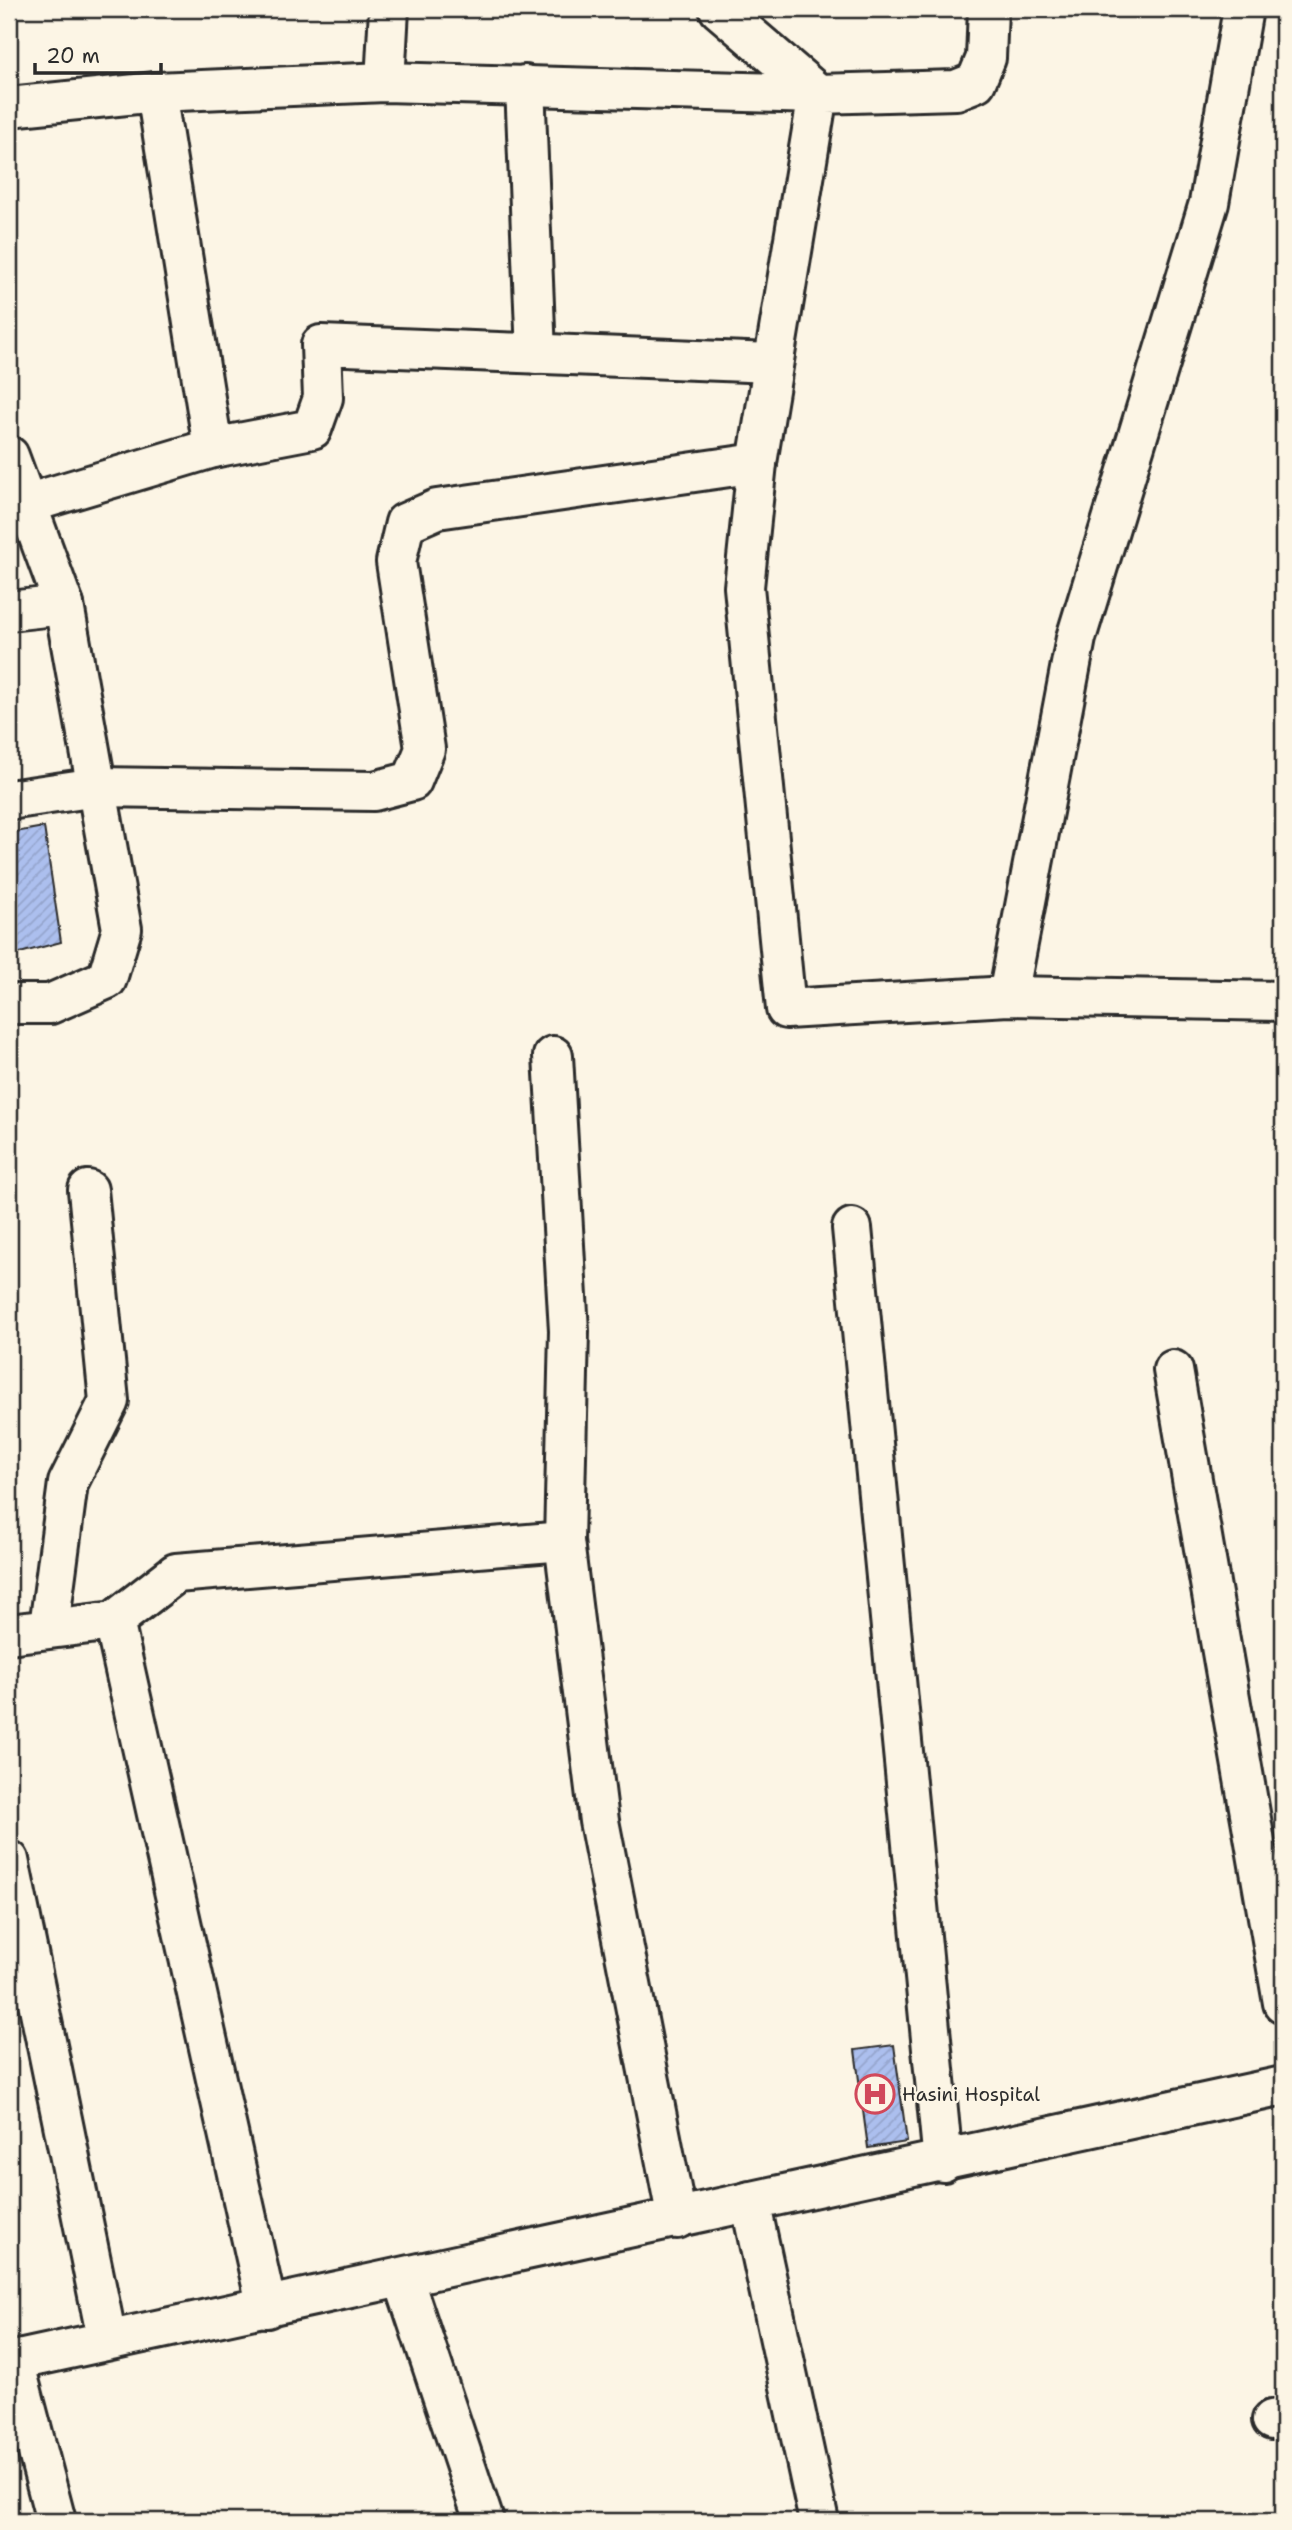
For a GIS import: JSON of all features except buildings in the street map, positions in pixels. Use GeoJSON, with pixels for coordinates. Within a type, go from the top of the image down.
{"type":"FeatureCollection","features":[{"type":"Feature","properties":{"kind":"street"},"geometry":{"type":"LineString","coordinates":[[385,82],[389,9]]}},
{"type":"Feature","properties":{"kind":"street"},"geometry":{"type":"LineString","coordinates":[[719,9],[818,94]]}},
{"type":"Feature","properties":{"kind":"street"},"geometry":{"type":"LineString","coordinates":[[9,107],[156,92],[385,82],[818,94],[956,90],[976,82],[986,58],[988,9]]}},
{"type":"Feature","properties":{"kind":"street"},"geometry":{"type":"LineString","coordinates":[[1007,996],[1076,638],[1209,203],[1243,9]]}},
{"type":"Feature","properties":{"kind":"street"},"geometry":{"type":"LineString","coordinates":[[525,85],[536,354]]}},
{"type":"Feature","properties":{"kind":"street"},"geometry":{"type":"LineString","coordinates":[[156,92],[213,448]]}},
{"type":"Feature","properties":{"kind":"street"},"geometry":{"type":"LineString","coordinates":[[818,94],[757,463],[744,587],[786,1009],[1007,996],[1283,1001]]}},
{"type":"Feature","properties":{"kind":"street"},"geometry":{"type":"LineString","coordinates":[[26,504],[213,448],[312,429],[323,398],[321,345],[773,363]]}},
{"type":"Feature","properties":{"kind":"street"},"geometry":{"type":"LineString","coordinates":[[9,456],[64,605],[122,929],[107,979],[50,1004],[9,1004]]}},
{"type":"Feature","properties":{"kind":"street"},"geometry":{"type":"LineString","coordinates":[[9,800],[97,788],[374,791],[412,780],[425,749],[396,562],[405,523],[437,509],[757,463]]}},
{"type":"Feature","properties":{"kind":"street"},"geometry":{"type":"LineString","coordinates":[[9,611],[64,605]]}},
{"type":"Feature","properties":{"kind":"street"},"geometry":{"type":"LineString","coordinates":[[553,1056],[569,1331],[564,1541],[599,1821],[677,2218]]}},
{"type":"Feature","properties":{"kind":"street"},"geometry":{"type":"LineString","coordinates":[[49,1627],[68,1483],[109,1401],[88,1190]]}},
{"type":"Feature","properties":{"kind":"street"},"geometry":{"type":"LineString","coordinates":[[852,1228],[943,2162]]}},
{"type":"Feature","properties":{"kind":"street"},"geometry":{"type":"LineString","coordinates":[[1173,1370],[1283,2003]]}},
{"type":"Feature","properties":{"kind":"street"},"geometry":{"type":"LineString","coordinates":[[9,1634],[114,1621],[176,1573],[564,1541]]}},
{"type":"Feature","properties":{"kind":"street"},"geometry":{"type":"LineString","coordinates":[[114,1621],[267,2308]]}},
{"type":"Feature","properties":{"kind":"street"},"geometry":{"type":"LineString","coordinates":[[9,1860],[107,2339]]}},
{"type":"Feature","properties":{"kind":"street"},"geometry":{"type":"LineString","coordinates":[[56,2521],[11,2362],[750,2201],[943,2162],[1283,2086]]}},
{"type":"Feature","properties":{"kind":"street"},"geometry":{"type":"LineString","coordinates":[[750,2201],[819,2521]]}},
{"type":"Feature","properties":{"kind":"street"},"geometry":{"type":"LineString","coordinates":[[402,2278],[484,2521]]}},
{"type":"Feature","properties":{"kind":"place","name":"Hasini Hospital"},"geometry":{"type":"Point","coordinates":[875,2094]}}]}
